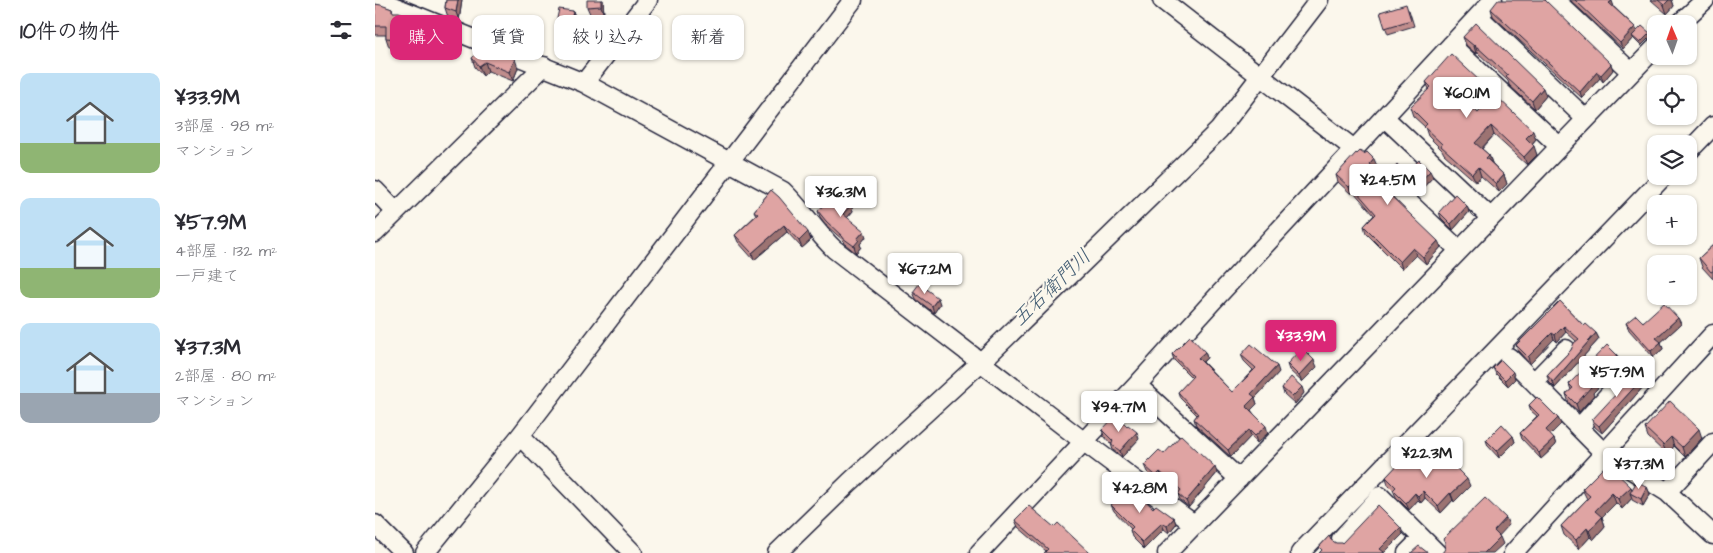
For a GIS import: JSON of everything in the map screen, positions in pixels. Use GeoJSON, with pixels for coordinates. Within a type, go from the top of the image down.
{"type":"FeatureCollection","features":[{"type":"Feature","properties":{"kind":"street"},"geometry":{"type":"LineString","coordinates":[[584,83],[648,0]]}},
{"type":"Feature","properties":{"kind":"street"},"geometry":{"type":"LineString","coordinates":[[425,553],[520,436],[853,0]]}},
{"type":"Feature","properties":{"kind":"street"},"geometry":{"type":"LineString","coordinates":[[1162,0],[1354,149]]}},
{"type":"Feature","properties":{"kind":"street"},"geometry":{"type":"LineString","coordinates":[[777,553],[850,482],[981,362],[1219,130],[1319,0]]}},
{"type":"Feature","properties":{"kind":"street"},"geometry":{"type":"LineString","coordinates":[[981,552],[1493,0]]}},
{"type":"Feature","properties":{"kind":"street"},"geometry":{"type":"LineString","coordinates":[[1555,0],[1631,72]]}},
{"type":"Feature","properties":{"kind":"street"},"geometry":{"type":"LineString","coordinates":[[1689,15],[1705,0]]}},
{"type":"Feature","properties":{"kind":"street"},"geometry":{"type":"LineString","coordinates":[[384,2],[584,83],[783,191],[799,206],[818,234],[834,249],[1195,525]]}},
{"type":"Feature","properties":{"kind":"street"},"geometry":{"type":"LineString","coordinates":[[1478,16],[1587,119]]}},
{"type":"Feature","properties":{"kind":"street"},"geometry":{"type":"LineString","coordinates":[[1451,45],[1559,146]]}},
{"type":"Feature","properties":{"kind":"street"},"geometry":{"type":"LineString","coordinates":[[1167,553],[1647,56]]}},
{"type":"Feature","properties":{"kind":"street"},"geometry":{"type":"LineString","coordinates":[[375,233],[544,66]]}},
{"type":"Feature","properties":{"kind":"street"},"geometry":{"type":"LineString","coordinates":[[1384,117],[1491,217]]}},
{"type":"Feature","properties":{"kind":"street"},"geometry":{"type":"LineString","coordinates":[[1697,143],[1713,126]]}},
{"type":"Feature","properties":{"kind":"street"},"geometry":{"type":"LineString","coordinates":[[1300,553],[1655,185]]}},
{"type":"Feature","properties":{"kind":"street"},"geometry":{"type":"LineString","coordinates":[[375,190],[397,212]]}},
{"type":"Feature","properties":{"kind":"street"},"geometry":{"type":"LineString","coordinates":[[1398,192],[1459,250]]}},
{"type":"Feature","properties":{"kind":"street"},"geometry":{"type":"LineString","coordinates":[[1513,553],[1603,452],[1713,334]]}},
{"type":"Feature","properties":{"kind":"street"},"geometry":{"type":"LineString","coordinates":[[1534,382],[1566,349]]}},
{"type":"Feature","properties":{"kind":"street"},"geometry":{"type":"LineString","coordinates":[[1509,357],[1603,452],[1667,492],[1713,535]]}},
{"type":"Feature","properties":{"kind":"street"},"geometry":{"type":"LineString","coordinates":[[1137,385],[1239,480]]}},
{"type":"Feature","properties":{"kind":"street"},"geometry":{"type":"LineString","coordinates":[[1579,428],[1611,392]]}},
{"type":"Feature","properties":{"kind":"street"},"geometry":{"type":"LineString","coordinates":[[520,436],[633,553]]}},
{"type":"Feature","properties":{"kind":"street"},"geometry":{"type":"LineString","coordinates":[[1667,492],[1713,442]]}},
{"type":"Feature","properties":{"kind":"street"},"geometry":{"type":"LineString","coordinates":[[1341,539],[1380,496],[1437,553]]}},
{"type":"Feature","properties":{"kind":"street"},"geometry":{"type":"LineString","coordinates":[[375,524],[404,553]]}},
{"type":"Feature","properties":{"kind":"street"},"geometry":{"type":"LineString","coordinates":[[1407,553],[1422,538]]}},
{"type":"Feature","properties":{"kind":"building"},"geometry":{"type":"Polygon","coordinates":[[[446,0],[458,0],[456,12],[445,8],[446,0]]]}},
{"type":"Feature","properties":{"kind":"building"},"geometry":{"type":"Polygon","coordinates":[[[587,0],[601,0],[601,6],[587,7],[587,0]]]}},
{"type":"Feature","properties":{"kind":"building"},"geometry":{"type":"Polygon","coordinates":[[[1498,0],[1545,0],[1611,64],[1601,75],[1597,72],[1580,92],[1491,9],[1498,0]]]}},
{"type":"Feature","properties":{"kind":"building"},"geometry":{"type":"Polygon","coordinates":[[[1575,0],[1611,0],[1609,3],[1635,27],[1620,43],[1575,0]]]}},
{"type":"Feature","properties":{"kind":"building"},"geometry":{"type":"Polygon","coordinates":[[[1658,0],[1669,0],[1664,5],[1658,0]]]}},
{"type":"Feature","properties":{"kind":"building"},"geometry":{"type":"Polygon","coordinates":[[[375,4],[392,9],[392,12],[406,15],[390,15],[390,38],[386,38],[386,26],[375,26],[375,4]]]}},
{"type":"Feature","properties":{"kind":"building"},"geometry":{"type":"Polygon","coordinates":[[[1406,4],[1411,20],[1385,28],[1380,12],[1406,4]]]}},
{"type":"Feature","properties":{"kind":"building"},"geometry":{"type":"Polygon","coordinates":[[[559,9],[573,11],[572,15],[558,15],[559,9]]]}},
{"type":"Feature","properties":{"kind":"building"},"geometry":{"type":"Polygon","coordinates":[[[1476,23],[1543,88],[1532,101],[1506,77],[1508,75],[1475,45],[1463,37],[1476,23]]]}},
{"type":"Feature","properties":{"kind":"building"},"geometry":{"type":"Polygon","coordinates":[[[1642,26],[1647,30],[1647,36],[1640,43],[1632,36],[1642,26]]]}},
{"type":"Feature","properties":{"kind":"building"},"geometry":{"type":"Polygon","coordinates":[[[1451,54],[1481,82],[1465,101],[1478,113],[1495,95],[1533,131],[1526,138],[1534,146],[1524,157],[1491,126],[1475,143],[1489,155],[1486,158],[1504,175],[1496,184],[1478,167],[1472,174],[1441,146],[1442,144],[1424,127],[1427,124],[1410,107],[1431,87],[1426,82],[1451,54]]]}},
{"type":"Feature","properties":{"kind":"building"},"geometry":{"type":"Polygon","coordinates":[[[474,60],[515,60],[509,72],[485,62],[479,66],[474,60]]]}},
{"type":"Feature","properties":{"kind":"building"},"geometry":{"type":"Polygon","coordinates":[[[1360,151],[1364,154],[1367,152],[1374,159],[1370,164],[1384,179],[1397,165],[1406,174],[1419,160],[1430,171],[1414,188],[1403,177],[1398,175],[1388,178],[1385,182],[1385,188],[1388,193],[1438,241],[1423,257],[1413,248],[1400,262],[1364,226],[1376,214],[1351,185],[1349,187],[1336,175],[1360,151]]]}},
{"type":"Feature","properties":{"kind":"building"},"geometry":{"type":"Polygon","coordinates":[[[771,190],[808,232],[799,241],[784,225],[752,253],[735,235],[758,214],[754,211],[771,190]]]}},
{"type":"Feature","properties":{"kind":"building"},"geometry":{"type":"Polygon","coordinates":[[[836,191],[851,205],[843,214],[864,231],[854,246],[843,238],[818,211],[836,191]]]}},
{"type":"Feature","properties":{"kind":"building"},"geometry":{"type":"Polygon","coordinates":[[[1455,194],[1467,206],[1451,224],[1439,212],[1455,194]]]}},
{"type":"Feature","properties":{"kind":"building"},"geometry":{"type":"Polygon","coordinates":[[[1713,245],[1713,271],[1711,272],[1699,258],[1713,245]]]}},
{"type":"Feature","properties":{"kind":"building"},"geometry":{"type":"Polygon","coordinates":[[[919,284],[938,298],[932,306],[913,292],[919,284]]]}},
{"type":"Feature","properties":{"kind":"building"},"geometry":{"type":"Polygon","coordinates":[[[1560,301],[1584,326],[1586,324],[1596,333],[1553,382],[1547,375],[1579,339],[1564,326],[1555,335],[1552,333],[1528,357],[1516,345],[1560,301]]]}},
{"type":"Feature","properties":{"kind":"building"},"geometry":{"type":"Polygon","coordinates":[[[1662,305],[1666,305],[1678,318],[1656,338],[1661,342],[1651,351],[1626,323],[1636,315],[1643,322],[1662,305]]]}},
{"type":"Feature","properties":{"kind":"building"},"geometry":{"type":"Polygon","coordinates":[[[1190,336],[1205,352],[1198,358],[1232,392],[1256,368],[1241,355],[1251,344],[1277,366],[1251,394],[1255,397],[1246,406],[1266,426],[1255,436],[1249,430],[1228,450],[1194,419],[1198,414],[1178,392],[1193,376],[1172,354],[1190,336]]]}},
{"type":"Feature","properties":{"kind":"building"},"geometry":{"type":"Polygon","coordinates":[[[1607,345],[1617,355],[1589,385],[1591,387],[1576,404],[1566,394],[1573,388],[1569,384],[1607,345]]]}},
{"type":"Feature","properties":{"kind":"building"},"geometry":{"type":"Polygon","coordinates":[[[1302,348],[1314,360],[1299,376],[1287,364],[1302,348]]]}},
{"type":"Feature","properties":{"kind":"building"},"geometry":{"type":"Polygon","coordinates":[[[1501,360],[1513,372],[1505,380],[1493,368],[1501,360]]]}},
{"type":"Feature","properties":{"kind":"building"},"geometry":{"type":"Polygon","coordinates":[[[1633,372],[1641,380],[1599,426],[1592,420],[1617,393],[1619,386],[1633,372]]]}},
{"type":"Feature","properties":{"kind":"building"},"geometry":{"type":"Polygon","coordinates":[[[1291,377],[1302,387],[1292,397],[1282,388],[1291,377]]]}},
{"type":"Feature","properties":{"kind":"building"},"geometry":{"type":"Polygon","coordinates":[[[1537,397],[1558,418],[1546,430],[1554,439],[1539,453],[1520,433],[1539,415],[1529,405],[1537,397]]]}},
{"type":"Feature","properties":{"kind":"building"},"geometry":{"type":"Polygon","coordinates":[[[1670,401],[1699,429],[1682,447],[1671,437],[1663,445],[1645,428],[1670,401]]]}},
{"type":"Feature","properties":{"kind":"building"},"geometry":{"type":"Polygon","coordinates":[[[1116,415],[1127,426],[1137,432],[1120,451],[1111,444],[1113,441],[1102,430],[1116,415]]]}},
{"type":"Feature","properties":{"kind":"building"},"geometry":{"type":"Polygon","coordinates":[[[1502,424],[1513,436],[1497,451],[1486,440],[1502,424]]]}},
{"type":"Feature","properties":{"kind":"building"},"geometry":{"type":"Polygon","coordinates":[[[1181,435],[1215,467],[1186,501],[1178,494],[1181,490],[1160,472],[1156,476],[1144,465],[1159,450],[1164,454],[1181,435]]]}},
{"type":"Feature","properties":{"kind":"building"},"geometry":{"type":"Polygon","coordinates":[[[1438,450],[1467,479],[1438,506],[1423,491],[1418,496],[1415,493],[1406,503],[1393,490],[1396,487],[1386,477],[1405,457],[1418,469],[1438,450]]]}},
{"type":"Feature","properties":{"kind":"building"},"geometry":{"type":"Polygon","coordinates":[[[1607,464],[1631,487],[1618,499],[1612,493],[1595,511],[1602,517],[1589,531],[1587,528],[1576,540],[1561,526],[1590,496],[1582,489],[1607,464]]]}},
{"type":"Feature","properties":{"kind":"building"},"geometry":{"type":"Polygon","coordinates":[[[1637,481],[1647,487],[1641,499],[1630,493],[1637,481]]]}},
{"type":"Feature","properties":{"kind":"building"},"geometry":{"type":"Polygon","coordinates":[[[1130,486],[1153,508],[1156,505],[1174,518],[1167,526],[1162,523],[1142,542],[1130,530],[1133,527],[1111,505],[1130,486]]]}},
{"type":"Feature","properties":{"kind":"building"},"geometry":{"type":"Polygon","coordinates":[[[1485,498],[1506,518],[1494,531],[1500,537],[1484,553],[1442,553],[1445,549],[1443,539],[1485,498]]]}},
{"type":"Feature","properties":{"kind":"building"},"geometry":{"type":"Polygon","coordinates":[[[1378,505],[1401,528],[1380,549],[1383,553],[1319,553],[1322,550],[1319,547],[1329,536],[1336,543],[1342,543],[1378,505]]]}},
{"type":"Feature","properties":{"kind":"building"},"geometry":{"type":"Polygon","coordinates":[[[1029,506],[1054,527],[1058,523],[1090,553],[1044,553],[1048,549],[1015,520],[1029,506]]]}},
{"type":"Feature","properties":{"kind":"building"},"geometry":{"type":"Polygon","coordinates":[[[1419,546],[1428,553],[1411,553],[1419,546]]]}},
{"type":"Feature","properties":{"kind":"waterway"},"geometry":{"type":"LineString","coordinates":[[1698,363],[1713,347]]}},
{"type":"Feature","properties":{"kind":"water label","name":"五右衛門川"},"geometry":{"type":"Point","coordinates":[1051,287]}}]}
